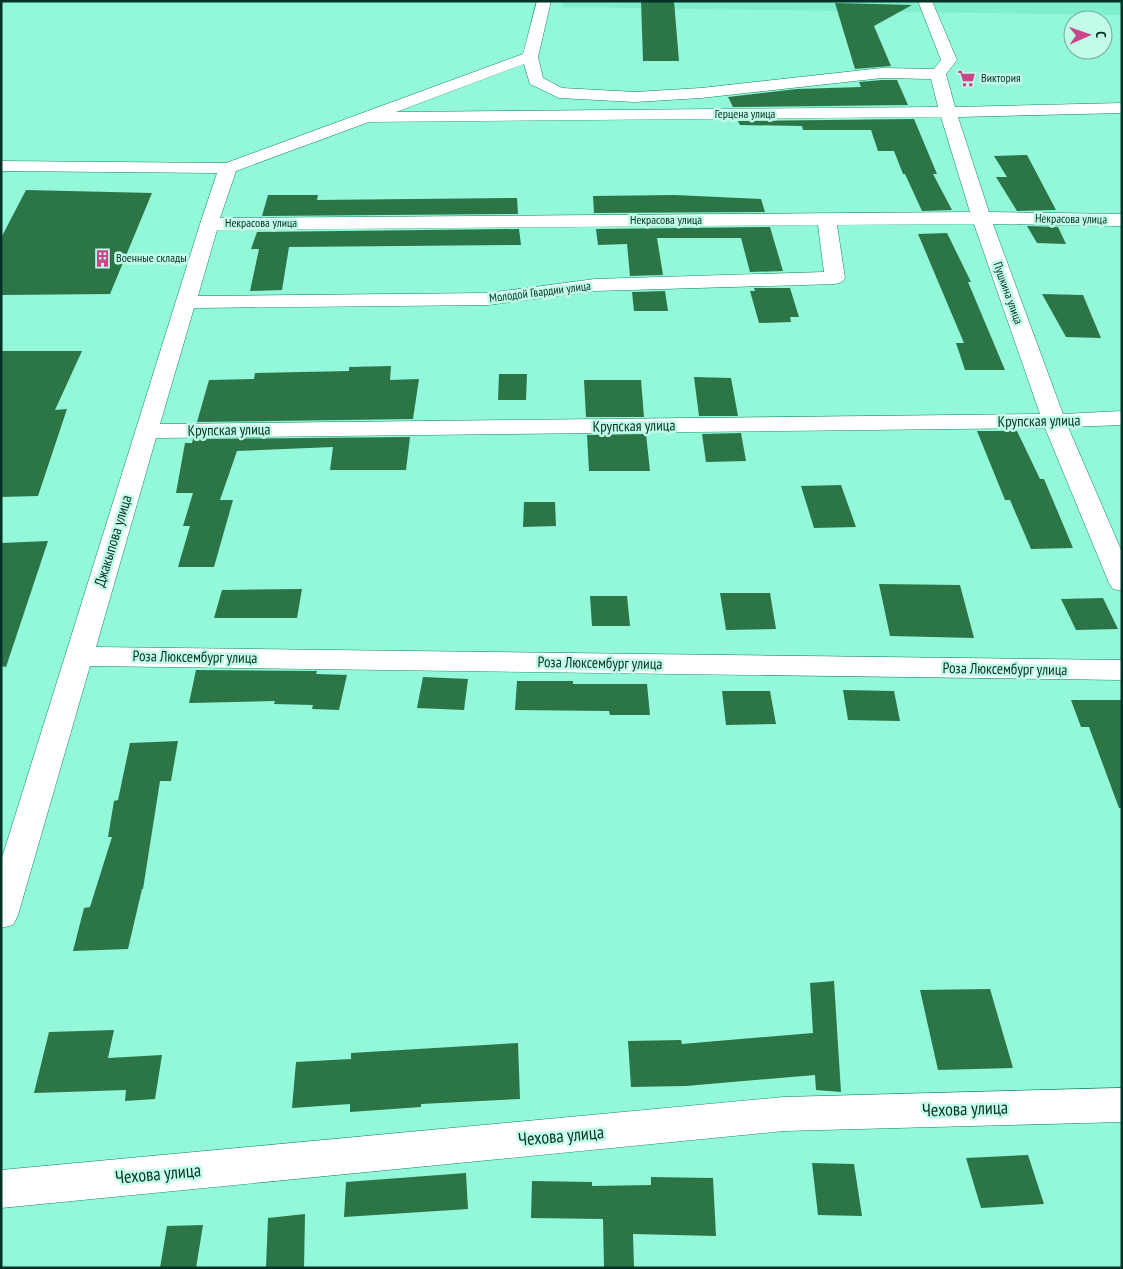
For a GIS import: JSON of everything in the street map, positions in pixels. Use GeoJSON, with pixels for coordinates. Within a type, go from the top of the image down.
{"type":"FeatureCollection","features":[{"type":"Feature","properties":{"kind":"street"},"geometry":{"type":"LineString","coordinates":[[544,1],[530,57],[536,82],[560,93],[592,96],[635,96],[701,92],[882,73],[938,74],[949,60],[925,1]]}},
{"type":"Feature","properties":{"kind":"street"},"geometry":{"type":"LineString","coordinates":[[1,166],[228,168],[530,57]]}},
{"type":"Feature","properties":{"kind":"street","name":"Пушкина улица"},"geometry":{"type":"LineString","coordinates":[[938,74],[981,218],[1054,421],[1122,583]]}},
{"type":"Feature","properties":{"kind":"street","name":"Герцена улица"},"geometry":{"type":"LineString","coordinates":[[368,116],[948,112],[1122,108]]}},
{"type":"Feature","properties":{"kind":"street","name":"Джакыпова улица"},"geometry":{"type":"LineString","coordinates":[[1,915],[209,224],[228,168]]}},
{"type":"Feature","properties":{"kind":"street","name":"Некрасова улица"},"geometry":{"type":"LineString","coordinates":[[209,224],[981,218],[1122,220]]}},
{"type":"Feature","properties":{"kind":"street","name":"Молодой Гвардии улица"},"geometry":{"type":"LineString","coordinates":[[186,302],[488,299],[595,285],[835,278],[827,219]]}},
{"type":"Feature","properties":{"kind":"street","name":"Крупская улица"},"geometry":{"type":"LineString","coordinates":[[147,431],[1054,421],[1122,418]]}},
{"type":"Feature","properties":{"kind":"street","name":"Роза Люксембург улица"},"geometry":{"type":"LineString","coordinates":[[78,656],[1122,670]]}},
{"type":"Feature","properties":{"kind":"street","name":"Чехова улица"},"geometry":{"type":"LineString","coordinates":[[1,1189],[784,1114],[1122,1105]]}},
{"type":"Feature","properties":{"kind":"shaded area"},"geometry":{"type":"Polygon","coordinates":[[[563,1],[1122,1],[1122,15],[1113,15],[1113,10],[1063,10],[1063,14],[562,7],[563,1]]]}},
{"type":"Feature","properties":{"kind":"building"},"geometry":{"type":"Polygon","coordinates":[[[641,1],[674,1],[679,61],[643,61],[641,1]]]}},
{"type":"Feature","properties":{"kind":"building"},"geometry":{"type":"Polygon","coordinates":[[[835,3],[912,5],[874,26],[891,66],[855,69],[835,3]]]}},
{"type":"Feature","properties":{"kind":"building"},"geometry":{"type":"Polygon","coordinates":[[[897,80],[908,105],[733,107],[728,97],[797,89],[861,87],[859,82],[897,80]]]}},
{"type":"Feature","properties":{"kind":"building"},"geometry":{"type":"Polygon","coordinates":[[[914,119],[937,174],[933,174],[952,210],[922,211],[905,174],[903,174],[894,151],[878,151],[871,130],[803,130],[802,126],[740,125],[738,121],[914,119]]]}},
{"type":"Feature","properties":{"kind":"building"},"geometry":{"type":"Polygon","coordinates":[[[1027,155],[1056,210],[1017,211],[996,177],[1007,177],[994,156],[1027,155]]]}},
{"type":"Feature","properties":{"kind":"building"},"geometry":{"type":"Polygon","coordinates":[[[26,190],[152,193],[110,294],[1,295],[1,238],[26,190]]]}},
{"type":"Feature","properties":{"kind":"building"},"geometry":{"type":"Polygon","coordinates":[[[268,195],[318,195],[317,200],[517,198],[518,214],[262,216],[268,195]]]}},
{"type":"Feature","properties":{"kind":"building"},"geometry":{"type":"Polygon","coordinates":[[[675,195],[761,199],[765,212],[594,213],[593,196],[675,195]]]}},
{"type":"Feature","properties":{"kind":"building"},"geometry":{"type":"Polygon","coordinates":[[[1027,226],[1058,227],[1066,244],[1037,243],[1027,226]]]}},
{"type":"Feature","properties":{"kind":"building"},"geometry":{"type":"Polygon","coordinates":[[[770,227],[783,271],[750,272],[741,238],[657,238],[663,275],[630,276],[627,244],[598,245],[596,229],[770,227]]]}},
{"type":"Feature","properties":{"kind":"building"},"geometry":{"type":"Polygon","coordinates":[[[519,229],[521,245],[289,247],[282,290],[250,291],[259,249],[251,249],[257,232],[519,229]]]}},
{"type":"Feature","properties":{"kind":"building"},"geometry":{"type":"Polygon","coordinates":[[[947,233],[971,282],[968,282],[1005,370],[965,370],[956,343],[964,343],[918,234],[947,233]]]}},
{"type":"Feature","properties":{"kind":"building"},"geometry":{"type":"Polygon","coordinates":[[[754,288],[790,288],[799,317],[790,317],[791,322],[759,323],[750,291],[755,291],[754,288]]]}},
{"type":"Feature","properties":{"kind":"building"},"geometry":{"type":"Polygon","coordinates":[[[665,291],[668,311],[634,311],[632,292],[665,291]]]}},
{"type":"Feature","properties":{"kind":"building"},"geometry":{"type":"Polygon","coordinates":[[[1042,294],[1083,295],[1101,338],[1066,337],[1042,294]]]}},
{"type":"Feature","properties":{"kind":"building"},"geometry":{"type":"Polygon","coordinates":[[[1,351],[82,351],[55,410],[67,409],[38,496],[1,497],[1,351]]]}},
{"type":"Feature","properties":{"kind":"building"},"geometry":{"type":"Polygon","coordinates":[[[391,366],[390,380],[419,379],[413,419],[197,422],[209,380],[254,379],[255,373],[349,371],[349,367],[391,366]]]}},
{"type":"Feature","properties":{"kind":"building"},"geometry":{"type":"Polygon","coordinates":[[[499,374],[527,374],[526,400],[498,400],[499,374]]]}},
{"type":"Feature","properties":{"kind":"building"},"geometry":{"type":"Polygon","coordinates":[[[694,377],[731,378],[738,416],[699,416],[694,377]]]}},
{"type":"Feature","properties":{"kind":"building"},"geometry":{"type":"Polygon","coordinates":[[[584,380],[641,380],[644,417],[586,417],[584,380]]]}},
{"type":"Feature","properties":{"kind":"building"},"geometry":{"type":"Polygon","coordinates":[[[977,431],[1017,431],[1040,479],[1044,479],[1073,548],[1031,549],[1010,500],[1005,500],[977,431]]]}},
{"type":"Feature","properties":{"kind":"building"},"geometry":{"type":"Polygon","coordinates":[[[741,433],[746,461],[706,462],[702,434],[741,433]]]}},
{"type":"Feature","properties":{"kind":"building"},"geometry":{"type":"Polygon","coordinates":[[[646,434],[650,471],[589,471],[587,435],[646,434]]]}},
{"type":"Feature","properties":{"kind":"building"},"geometry":{"type":"Polygon","coordinates":[[[410,437],[406,470],[330,470],[333,447],[237,451],[220,500],[233,500],[214,567],[178,567],[190,526],[183,526],[193,493],[176,493],[185,443],[192,443],[193,439],[410,437]]]}},
{"type":"Feature","properties":{"kind":"building"},"geometry":{"type":"Polygon","coordinates":[[[841,485],[856,527],[814,528],[801,486],[841,485]]]}},
{"type":"Feature","properties":{"kind":"building"},"geometry":{"type":"Polygon","coordinates":[[[524,502],[555,502],[556,526],[523,527],[524,502]]]}},
{"type":"Feature","properties":{"kind":"building"},"geometry":{"type":"Polygon","coordinates":[[[48,541],[6,667],[1,666],[1,543],[48,541]]]}},
{"type":"Feature","properties":{"kind":"building"},"geometry":{"type":"Polygon","coordinates":[[[879,584],[960,585],[974,638],[890,636],[879,584]]]}},
{"type":"Feature","properties":{"kind":"building"},"geometry":{"type":"Polygon","coordinates":[[[302,589],[297,618],[214,618],[222,590],[302,589]]]}},
{"type":"Feature","properties":{"kind":"building"},"geometry":{"type":"Polygon","coordinates":[[[720,593],[770,593],[776,629],[726,630],[720,593]]]}},
{"type":"Feature","properties":{"kind":"building"},"geometry":{"type":"Polygon","coordinates":[[[590,596],[627,596],[630,626],[592,626],[590,596]]]}},
{"type":"Feature","properties":{"kind":"building"},"geometry":{"type":"Polygon","coordinates":[[[1103,598],[1118,629],[1076,630],[1061,599],[1103,598]]]}},
{"type":"Feature","properties":{"kind":"building"},"geometry":{"type":"Polygon","coordinates":[[[196,670],[317,671],[316,674],[347,675],[339,710],[312,709],[313,705],[274,704],[275,701],[189,703],[196,670]]]}},
{"type":"Feature","properties":{"kind":"building"},"geometry":{"type":"Polygon","coordinates":[[[423,677],[468,679],[464,710],[417,708],[423,677]]]}},
{"type":"Feature","properties":{"kind":"building"},"geometry":{"type":"Polygon","coordinates":[[[517,681],[573,681],[573,684],[647,684],[650,715],[610,715],[609,711],[515,710],[517,681]]]}},
{"type":"Feature","properties":{"kind":"building"},"geometry":{"type":"Polygon","coordinates":[[[843,690],[894,691],[900,721],[848,720],[843,690]]]}},
{"type":"Feature","properties":{"kind":"building"},"geometry":{"type":"Polygon","coordinates":[[[722,691],[770,691],[776,724],[726,725],[722,691]]]}},
{"type":"Feature","properties":{"kind":"building"},"geometry":{"type":"Polygon","coordinates":[[[1071,700],[1122,700],[1122,808],[1119,808],[1089,727],[1081,727],[1071,700]]]}},
{"type":"Feature","properties":{"kind":"building"},"geometry":{"type":"Polygon","coordinates":[[[178,741],[171,781],[160,781],[143,889],[128,949],[73,951],[84,908],[90,907],[112,837],[108,837],[114,801],[118,800],[130,743],[178,741]]]}},
{"type":"Feature","properties":{"kind":"building"},"geometry":{"type":"Polygon","coordinates":[[[834,981],[841,1092],[816,1090],[815,1075],[686,1086],[631,1087],[628,1041],[681,1040],[682,1044],[813,1033],[810,983],[834,981]]]}},
{"type":"Feature","properties":{"kind":"building"},"geometry":{"type":"Polygon","coordinates":[[[990,989],[1013,1068],[938,1070],[920,990],[990,989]]]}},
{"type":"Feature","properties":{"kind":"building"},"geometry":{"type":"Polygon","coordinates":[[[114,1030],[108,1058],[162,1055],[155,1099],[125,1101],[126,1090],[34,1093],[49,1032],[114,1030]]]}},
{"type":"Feature","properties":{"kind":"building"},"geometry":{"type":"Polygon","coordinates":[[[518,1043],[520,1099],[421,1104],[421,1107],[350,1112],[350,1104],[292,1108],[296,1062],[351,1059],[351,1053],[518,1043]]]}},
{"type":"Feature","properties":{"kind":"building"},"geometry":{"type":"Polygon","coordinates":[[[1028,1155],[1044,1204],[981,1208],[966,1158],[1028,1155]]]}},
{"type":"Feature","properties":{"kind":"building"},"geometry":{"type":"Polygon","coordinates":[[[812,1163],[854,1164],[862,1216],[818,1215],[812,1163]]]}},
{"type":"Feature","properties":{"kind":"building"},"geometry":{"type":"Polygon","coordinates":[[[466,1173],[468,1209],[344,1217],[346,1182],[466,1173]]]}},
{"type":"Feature","properties":{"kind":"building"},"geometry":{"type":"Polygon","coordinates":[[[651,1177],[713,1178],[716,1236],[633,1234],[634,1267],[604,1267],[603,1219],[531,1218],[532,1181],[592,1182],[592,1186],[651,1185],[651,1177]]]}},
{"type":"Feature","properties":{"kind":"building"},"geometry":{"type":"Polygon","coordinates":[[[305,1214],[304,1268],[266,1268],[268,1218],[305,1214]]]}},
{"type":"Feature","properties":{"kind":"building"},"geometry":{"type":"Polygon","coordinates":[[[203,1225],[196,1268],[160,1268],[167,1226],[203,1225]]]}},
{"type":"Feature","properties":{"kind":"place","name":"Виктория"},"geometry":{"type":"Point","coordinates":[967,78]}},
{"type":"Feature","properties":{"kind":"place","name":"Военные склады"},"geometry":{"type":"Point","coordinates":[102,258]}}]}
